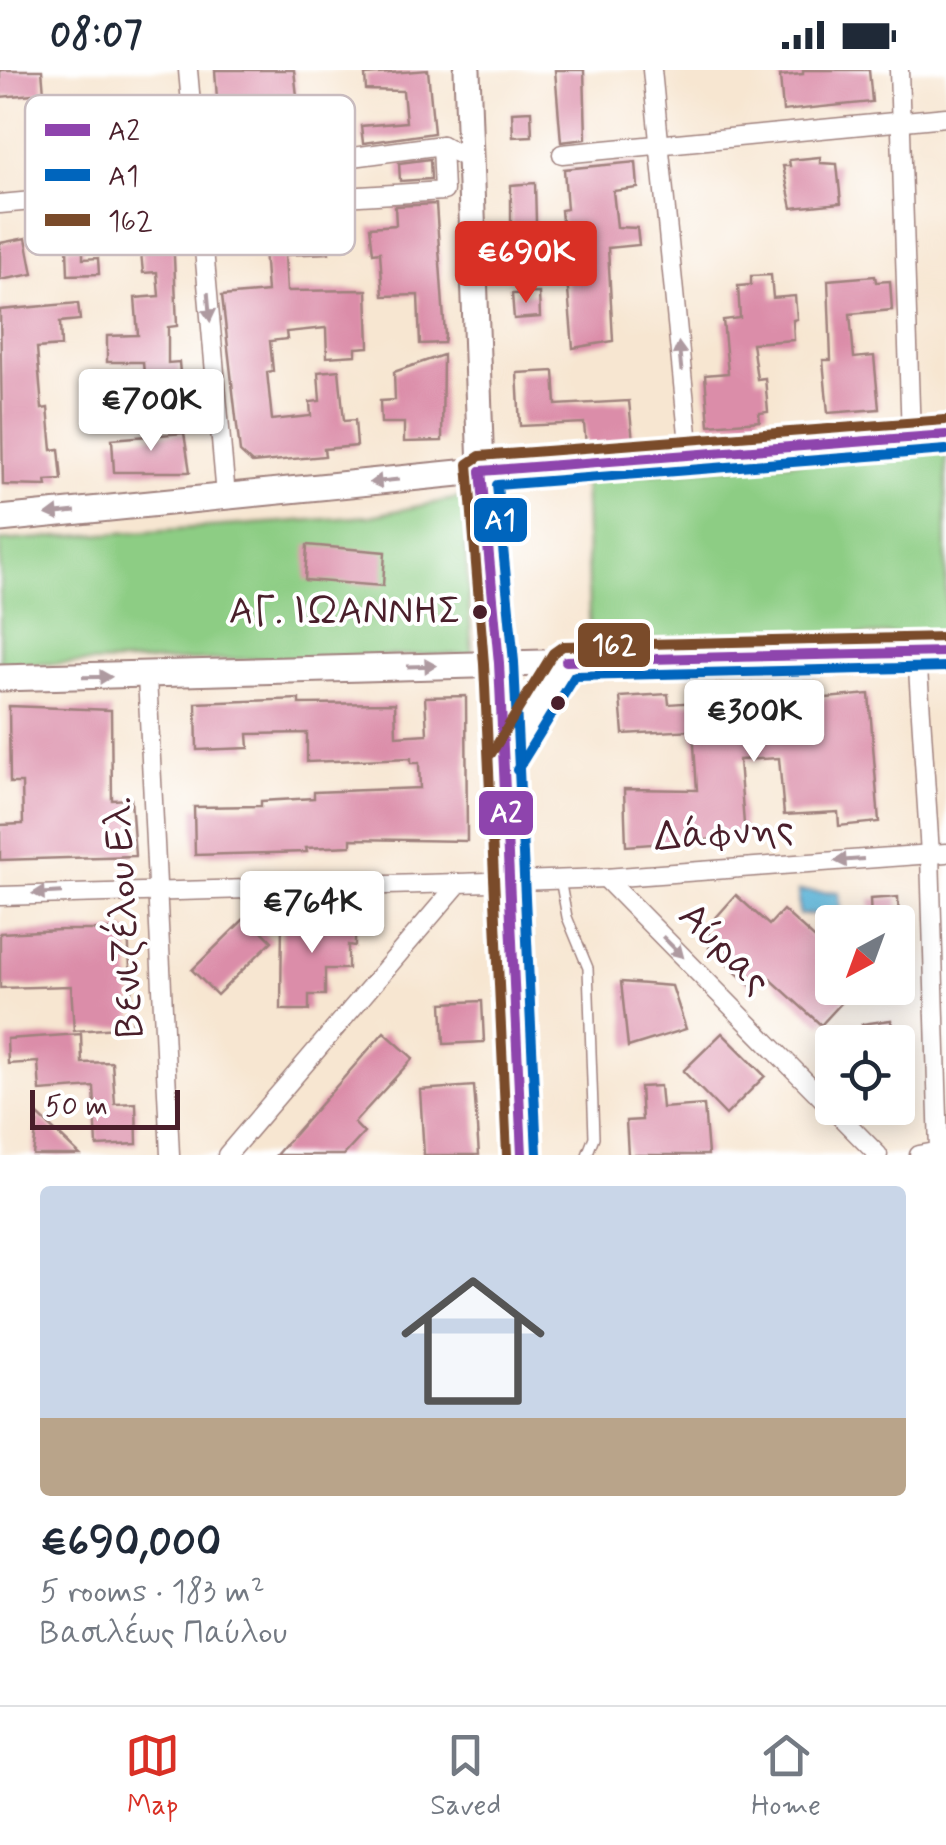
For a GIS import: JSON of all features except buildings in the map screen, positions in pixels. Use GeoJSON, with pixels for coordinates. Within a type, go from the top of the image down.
{"type":"FeatureCollection","features":[{"type":"Feature","properties":{"kind":"street"},"geometry":{"type":"LineString","coordinates":[[188,70],[190,95]]}},
{"type":"Feature","properties":{"kind":"street"},"geometry":{"type":"LineString","coordinates":[[467,70],[482,471],[499,663],[522,1155]]}},
{"type":"Feature","properties":{"kind":"street"},"geometry":{"type":"LineString","coordinates":[[652,70],[690,454]]}},
{"type":"Feature","properties":{"kind":"street"},"geometry":{"type":"LineString","coordinates":[[898,70],[912,437]]}},
{"type":"Feature","properties":{"kind":"street"},"geometry":{"type":"LineString","coordinates":[[562,154],[659,148],[946,118]]}},
{"type":"Feature","properties":{"kind":"street"},"geometry":{"type":"LineString","coordinates":[[355,157],[442,145],[470,160]]}},
{"type":"Feature","properties":{"kind":"street"},"geometry":{"type":"LineString","coordinates":[[355,196],[444,191],[442,145]]}},
{"type":"Feature","properties":{"kind":"street"},"geometry":{"type":"LineString","coordinates":[[0,204],[25,202]]}},
{"type":"Feature","properties":{"kind":"street"},"geometry":{"type":"LineString","coordinates":[[204,255],[226,496]]}},
{"type":"Feature","properties":{"kind":"street"},"geometry":{"type":"LineString","coordinates":[[0,519],[482,471],[946,435]]}},
{"type":"Feature","properties":{"kind":"street"},"geometry":{"type":"LineString","coordinates":[[0,678],[946,652]]}},
{"type":"Feature","properties":{"kind":"street"},"geometry":{"type":"LineString","coordinates":[[917,653],[938,854],[942,1150],[919,1155]]}},
{"type":"Feature","properties":{"kind":"street"},"geometry":{"type":"LineString","coordinates":[[504,762],[566,661]]}},
{"type":"Feature","properties":{"kind":"street","name":"Βενιζέλου Ελ."},"geometry":{"type":"LineString","coordinates":[[148,676],[170,1155]]}},
{"type":"Feature","properties":{"kind":"street","name":"Δάφνης"},"geometry":{"type":"LineString","coordinates":[[459,883],[605,878],[938,854]]}},
{"type":"Feature","properties":{"kind":"street","name":"Αύρας"},"geometry":{"type":"LineString","coordinates":[[605,878],[878,1155]]}},
{"type":"Feature","properties":{"kind":"street"},"geometry":{"type":"LineString","coordinates":[[0,896],[160,888],[459,883]]}},
{"type":"Feature","properties":{"kind":"street"},"geometry":{"type":"LineString","coordinates":[[227,1155],[459,883]]}},
{"type":"Feature","properties":{"kind":"lane"},"geometry":{"type":"LineString","coordinates":[[560,879],[567,917],[588,968],[594,1136],[587,1155]]}},
{"type":"Feature","properties":{"kind":"green space"},"geometry":{"type":"Polygon","coordinates":[[[946,450],[946,633],[590,641],[584,478],[946,450]]]}},
{"type":"Feature","properties":{"kind":"green space"},"geometry":{"type":"Polygon","coordinates":[[[463,497],[472,654],[0,665],[0,541],[371,516],[463,497]]]}},
{"type":"Feature","properties":{"kind":"water"},"geometry":{"type":"Polygon","coordinates":[[[798,891],[839,893],[840,905],[815,905],[815,914],[799,915],[798,891]]]}},
{"type":"Feature","properties":{"kind":"transit line","name":"162"},"geometry":{"type":"LineString","coordinates":[[507,1155],[484,664],[468,464],[480,456],[945,420]]}},
{"type":"Feature","properties":{"kind":"transit line","name":"Α2"},"geometry":{"type":"LineString","coordinates":[[481,471],[946,435]]}},
{"type":"Feature","properties":{"kind":"transit line","name":"Α1"},"geometry":{"type":"LineString","coordinates":[[537,1154],[514,662],[497,485],[946,450]]}},
{"type":"Feature","properties":{"kind":"transit line","name":"Α2"},"geometry":{"type":"LineString","coordinates":[[481,471],[499,663],[522,1155]]}},
{"type":"Feature","properties":{"kind":"transit line","name":"162"},"geometry":{"type":"LineString","coordinates":[[491,754],[553,653],[563,646],[946,637]]}},
{"type":"Feature","properties":{"kind":"transit line","name":"Α2"},"geometry":{"type":"LineString","coordinates":[[566,661],[946,652]]}},
{"type":"Feature","properties":{"kind":"transit line","name":"Α1"},"geometry":{"type":"LineString","coordinates":[[517,770],[575,676],[946,667]]}},
{"type":"Feature","properties":{"kind":"place","name":"ΑΓ. ΙΩΑΝΝΗΣ"},"geometry":{"type":"Point","coordinates":[480,612]}}]}
